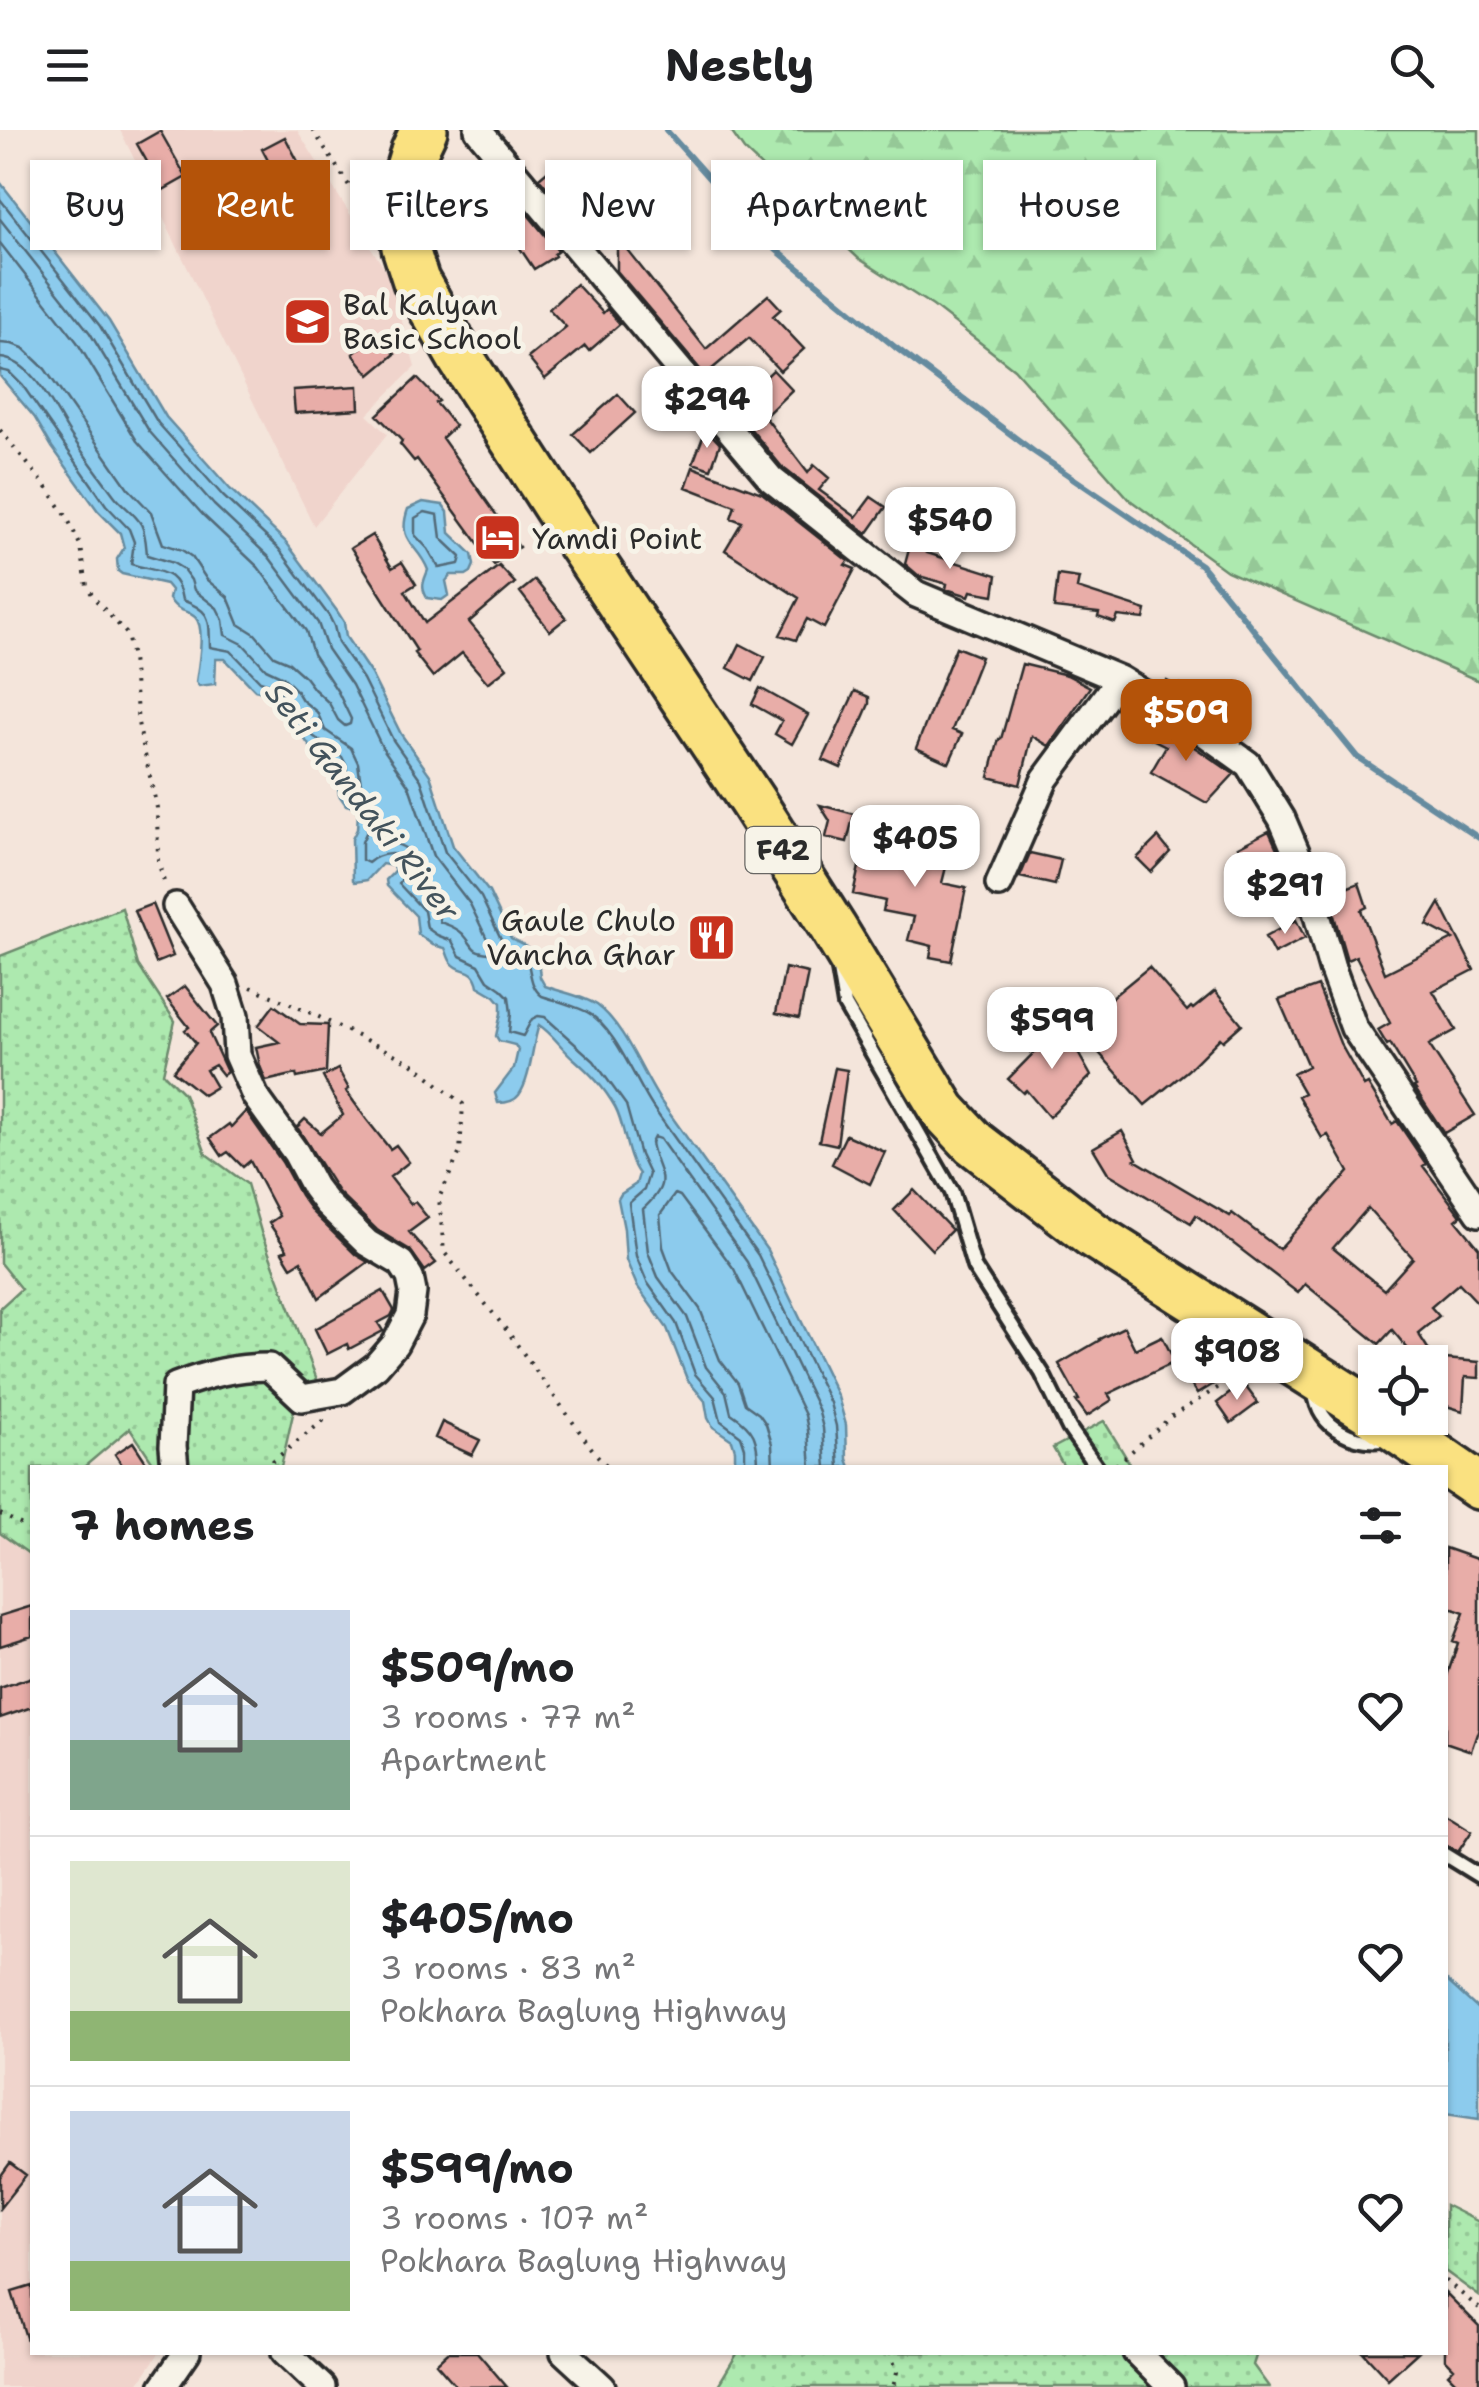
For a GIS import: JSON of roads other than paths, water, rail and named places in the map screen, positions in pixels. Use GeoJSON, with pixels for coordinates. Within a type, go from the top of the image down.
{"type":"FeatureCollection","features":[{"type":"Feature","properties":{"kind":"highway","name":"F42"},"geometry":{"type":"LineString","coordinates":[[424,130],[405,181],[401,221],[416,282],[490,404],[833,928],[944,1111],[974,1144],[1093,1235],[1358,1403]]}},
{"type":"Feature","properties":{"kind":"highway","name":"F42"},"geometry":{"type":"LineString","coordinates":[[1406,1435],[1479,1486]]}},
{"type":"Feature","properties":{"kind":"street"},"geometry":{"type":"LineString","coordinates":[[478,130],[770,480],[916,594],[1120,679],[1248,764],[1282,819],[1305,873],[1354,1028],[1479,1213]]}},
{"type":"Feature","properties":{"kind":"street"},"geometry":{"type":"LineString","coordinates":[[999,884],[1045,778],[1120,679]]}},
{"type":"Feature","properties":{"kind":"street"},"geometry":{"type":"LineString","coordinates":[[175,1465],[176,1386],[210,1373],[269,1368],[302,1398],[342,1390],[376,1366],[394,1344],[413,1306],[414,1292],[401,1263],[367,1244],[326,1203],[255,1096],[237,1055],[234,1016],[225,984],[176,906]]}},
{"type":"Feature","properties":{"kind":"street"},"geometry":{"type":"LineString","coordinates":[[162,2387],[185,2355]]}},
{"type":"Feature","properties":{"kind":"street"},"geometry":{"type":"LineString","coordinates":[[289,2355],[322,2387]]}},
{"type":"Feature","properties":{"kind":"street"},"geometry":{"type":"LineString","coordinates":[[567,2355],[602,2387]]}},
{"type":"Feature","properties":{"kind":"street"},"geometry":{"type":"LineString","coordinates":[[1139,2355],[1170,2387]]}},
{"type":"Feature","properties":{"kind":"lane"},"geometry":{"type":"LineString","coordinates":[[833,928],[845,1005],[952,1192],[974,1268],[1042,1373],[1069,1428],[1095,1465]]}},
{"type":"Feature","properties":{"kind":"lane"},"geometry":{"type":"LineString","coordinates":[[1448,1857],[1479,1876]]}},
{"type":"Feature","properties":{"kind":"water","name":"Seti Gandaki River"},"geometry":{"type":"Polygon","coordinates":[[[0,182],[30,220],[30,250],[53,250],[109,321],[166,417],[230,489],[286,542],[337,611],[344,622],[346,637],[371,674],[401,734],[430,775],[453,846],[489,892],[511,938],[538,959],[545,986],[591,1002],[607,1014],[662,1103],[767,1250],[838,1397],[846,1425],[849,1465],[735,1465],[732,1440],[713,1427],[705,1401],[687,1379],[667,1328],[637,1286],[626,1260],[618,1199],[636,1184],[639,1174],[619,1115],[606,1093],[539,1025],[523,1088],[515,1099],[498,1103],[495,1093],[514,1068],[518,1050],[496,1036],[501,1003],[478,986],[470,973],[455,966],[445,948],[418,934],[416,916],[387,886],[386,880],[395,871],[393,866],[382,864],[367,880],[353,880],[352,839],[358,812],[339,795],[334,763],[308,744],[299,726],[286,719],[279,704],[267,693],[255,690],[225,659],[216,659],[215,684],[199,686],[196,682],[201,638],[195,617],[173,604],[166,584],[118,571],[117,559],[124,548],[120,533],[98,511],[35,418],[0,376],[0,182]]]}},
{"type":"Feature","properties":{"kind":"water"},"geometry":{"type":"Polygon","coordinates":[[[423,502],[443,505],[448,512],[450,533],[472,554],[471,572],[451,575],[446,581],[449,595],[442,600],[427,598],[423,587],[428,570],[406,536],[408,509],[423,502]]]}},
{"type":"Feature","properties":{"kind":"water"},"geometry":{"type":"Polygon","coordinates":[[[1448,1982],[1479,2010],[1479,2119],[1448,2114],[1448,1982]]]}},
{"type":"Feature","properties":{"kind":"waterway"},"geometry":{"type":"LineString","coordinates":[[666,130],[763,239],[895,347],[1033,451],[1201,565],[1357,757],[1479,838]]}},
{"type":"Feature","properties":{"kind":"place","name":"Bal Kalyan Basic School"},"geometry":{"type":"Point","coordinates":[308,321]}},
{"type":"Feature","properties":{"kind":"place","name":"Yamdi Point"},"geometry":{"type":"Point","coordinates":[497,538]}},
{"type":"Feature","properties":{"kind":"place","name":"Gaule Chulo Vancha Ghar"},"geometry":{"type":"Point","coordinates":[711,937]}}]}
